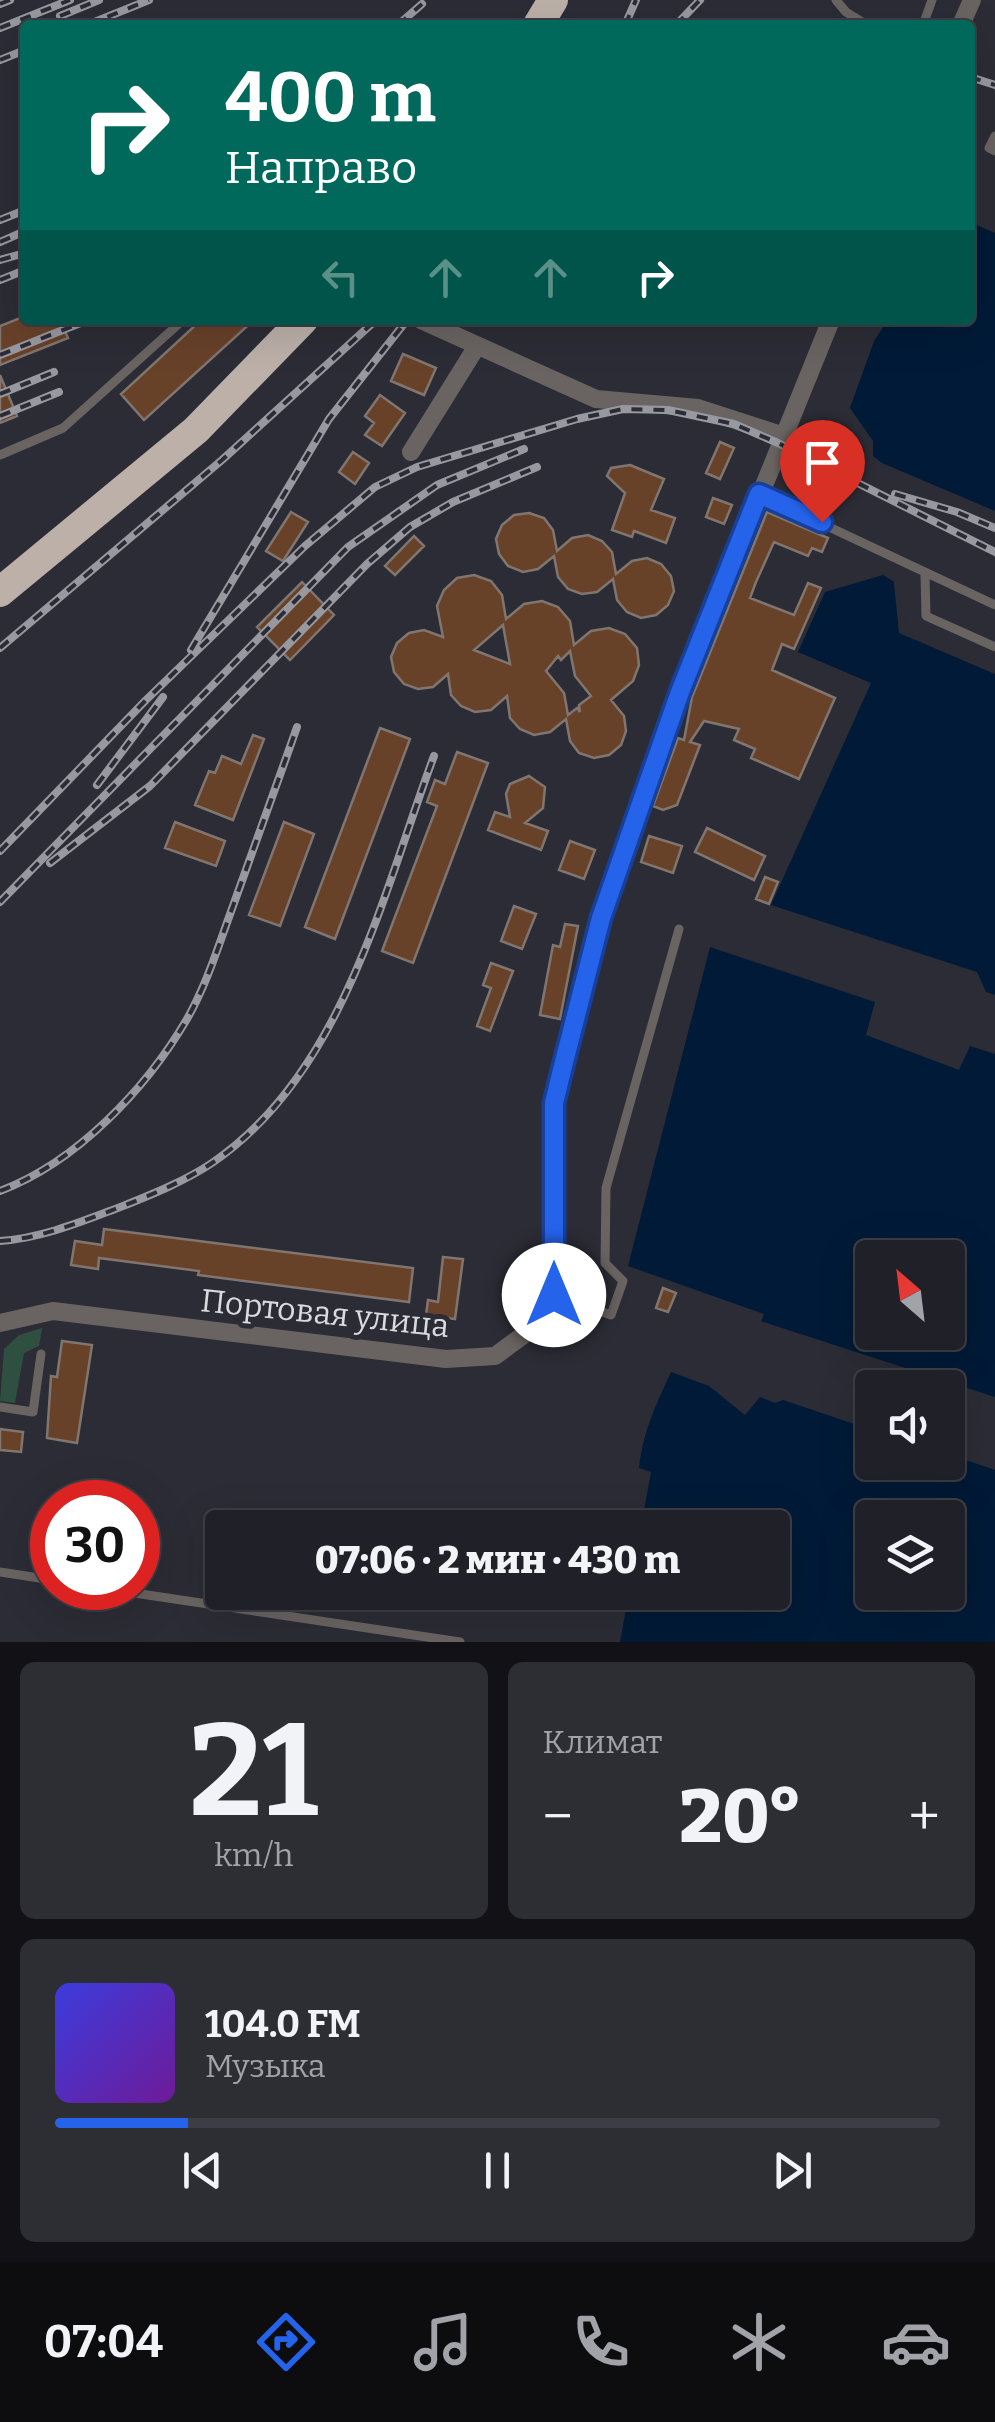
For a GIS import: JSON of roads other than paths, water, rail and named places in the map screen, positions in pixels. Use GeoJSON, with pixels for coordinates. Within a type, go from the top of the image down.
{"type":"FeatureCollection","features":[{"type":"Feature","properties":{"kind":"highway"},"geometry":{"type":"LineString","coordinates":[[0,592],[196,430],[298,325]]}},
{"type":"Feature","properties":{"kind":"street"},"geometry":{"type":"LineString","coordinates":[[432,325],[596,399],[698,408],[781,435]]}},
{"type":"Feature","properties":{"kind":"street"},"geometry":{"type":"LineString","coordinates":[[554,1295],[554,1103],[601,918],[680,692],[829,325]]}},
{"type":"Feature","properties":{"kind":"street"},"geometry":{"type":"LineString","coordinates":[[411,452],[478,346]]}},
{"type":"Feature","properties":{"kind":"street","name":"Портовая улица"},"geometry":{"type":"LineString","coordinates":[[0,1323],[53,1311],[446,1359],[495,1356],[530,1330],[554,1295]]}},
{"type":"Feature","properties":{"kind":"lane"},"geometry":{"type":"LineString","coordinates":[[836,0],[861,20]]}},
{"type":"Feature","properties":{"kind":"lane"},"geometry":{"type":"LineString","coordinates":[[995,136],[989,148],[995,151]]}},
{"type":"Feature","properties":{"kind":"lane"},"geometry":{"type":"LineString","coordinates":[[0,455],[64,428],[177,325]]}},
{"type":"Feature","properties":{"kind":"lane"},"geometry":{"type":"LineString","coordinates":[[759,494],[995,605]]}},
{"type":"Feature","properties":{"kind":"lane"},"geometry":{"type":"LineString","coordinates":[[925,574],[926,616],[995,647]]}},
{"type":"Feature","properties":{"kind":"lane"},"geometry":{"type":"LineString","coordinates":[[554,1295],[611,1315],[623,1282],[604,1262],[606,1188],[679,929]]}},
{"type":"Feature","properties":{"kind":"lane"},"geometry":{"type":"LineString","coordinates":[[0,1407],[33,1412],[41,1354]]}},
{"type":"Feature","properties":{"kind":"lane"},"geometry":{"type":"LineString","coordinates":[[0,1572],[30,1577]]}},
{"type":"Feature","properties":{"kind":"lane"},"geometry":{"type":"LineString","coordinates":[[160,1597],[460,1642]]}},
{"type":"Feature","properties":{"kind":"water"},"geometry":{"type":"Polygon","coordinates":[[[975,224],[995,233],[995,511],[873,456],[873,441],[850,408],[874,341],[885,325],[975,325],[975,224]]]}},
{"type":"Feature","properties":{"kind":"water"},"geometry":{"type":"Polygon","coordinates":[[[883,575],[896,583],[899,633],[995,674],[995,995],[986,992],[977,972],[771,905],[871,683],[798,652],[825,592],[883,575]]]}},
{"type":"Feature","properties":{"kind":"water"},"geometry":{"type":"Polygon","coordinates":[[[710,947],[875,1002],[866,1035],[959,1070],[970,1046],[995,1054],[995,1398],[965,1389],[965,1370],[902,1370],[759,1327],[764,1314],[628,1266],[710,947]]]}},
{"type":"Feature","properties":{"kind":"water"},"geometry":{"type":"Polygon","coordinates":[[[671,1372],[709,1386],[745,1415],[760,1397],[775,1403],[783,1400],[855,1424],[855,1480],[965,1480],[965,1460],[995,1470],[995,1642],[620,1642],[626,1610],[790,1610],[790,1510],[644,1510],[651,1472],[639,1468],[651,1418],[671,1372]]]}},
{"type":"Feature","properties":{"kind":"railway"},"geometry":{"type":"LineString","coordinates":[[0,4],[10,0]]}},
{"type":"Feature","properties":{"kind":"railway"},"geometry":{"type":"LineString","coordinates":[[0,28],[70,0]]}},
{"type":"Feature","properties":{"kind":"railway"},"geometry":{"type":"LineString","coordinates":[[60,16],[99,0]]}},
{"type":"Feature","properties":{"kind":"railway"},"geometry":{"type":"LineString","coordinates":[[99,20],[149,0]]}},
{"type":"Feature","properties":{"kind":"railway"},"geometry":{"type":"LineString","coordinates":[[627,20],[636,0]]}},
{"type":"Feature","properties":{"kind":"railway"},"geometry":{"type":"LineString","coordinates":[[681,20],[700,0]]}},
{"type":"Feature","properties":{"kind":"railway"},"geometry":{"type":"LineString","coordinates":[[404,20],[422,4]]}},
{"type":"Feature","properties":{"kind":"railway"},"geometry":{"type":"LineString","coordinates":[[0,60],[20,52]]}},
{"type":"Feature","properties":{"kind":"railway"},"geometry":{"type":"LineString","coordinates":[[975,79],[995,85]]}},
{"type":"Feature","properties":{"kind":"railway"},"geometry":{"type":"LineString","coordinates":[[0,220],[20,212]]}},
{"type":"Feature","properties":{"kind":"railway"},"geometry":{"type":"LineString","coordinates":[[0,242],[20,233]]}},
{"type":"Feature","properties":{"kind":"railway"},"geometry":{"type":"LineString","coordinates":[[0,260],[20,254]]}},
{"type":"Feature","properties":{"kind":"railway"},"geometry":{"type":"LineString","coordinates":[[0,280],[20,272]]}},
{"type":"Feature","properties":{"kind":"railway"},"geometry":{"type":"LineString","coordinates":[[0,355],[75,325]]}},
{"type":"Feature","properties":{"kind":"railway"},"geometry":{"type":"LineString","coordinates":[[0,648],[222,460],[370,325]]}},
{"type":"Feature","properties":{"kind":"railway"},"geometry":{"type":"LineString","coordinates":[[191,650],[329,419],[403,325]]}},
{"type":"Feature","properties":{"kind":"railway"},"geometry":{"type":"LineString","coordinates":[[0,394],[54,372]]}},
{"type":"Feature","properties":{"kind":"railway"},"geometry":{"type":"LineString","coordinates":[[0,416],[59,392]]}},
{"type":"Feature","properties":{"kind":"railway"},"geometry":{"type":"LineString","coordinates":[[0,851],[146,700],[305,546],[375,487],[417,467],[577,419],[623,409],[668,410],[734,424],[778,443],[995,552]]}},
{"type":"Feature","properties":{"kind":"railway"},"geometry":{"type":"LineString","coordinates":[[0,902],[348,547],[437,485],[524,449]]}},
{"type":"Feature","properties":{"kind":"railway"},"geometry":{"type":"LineString","coordinates":[[50,863],[150,786],[367,564],[410,527],[453,502],[537,467]]}},
{"type":"Feature","properties":{"kind":"railway"},"geometry":{"type":"LineString","coordinates":[[895,494],[995,528]]}},
{"type":"Feature","properties":{"kind":"railway"},"geometry":{"type":"LineString","coordinates":[[97,785],[163,697]]}},
{"type":"Feature","properties":{"kind":"railway"},"geometry":{"type":"LineString","coordinates":[[0,1191],[56,1162],[107,1120],[151,1071],[187,1019],[207,978],[297,727]]}},
{"type":"Feature","properties":{"kind":"railway"},"geometry":{"type":"LineString","coordinates":[[0,1241],[63,1228],[157,1192],[212,1163],[257,1126],[295,1081],[353,978],[434,756]]}}]}
